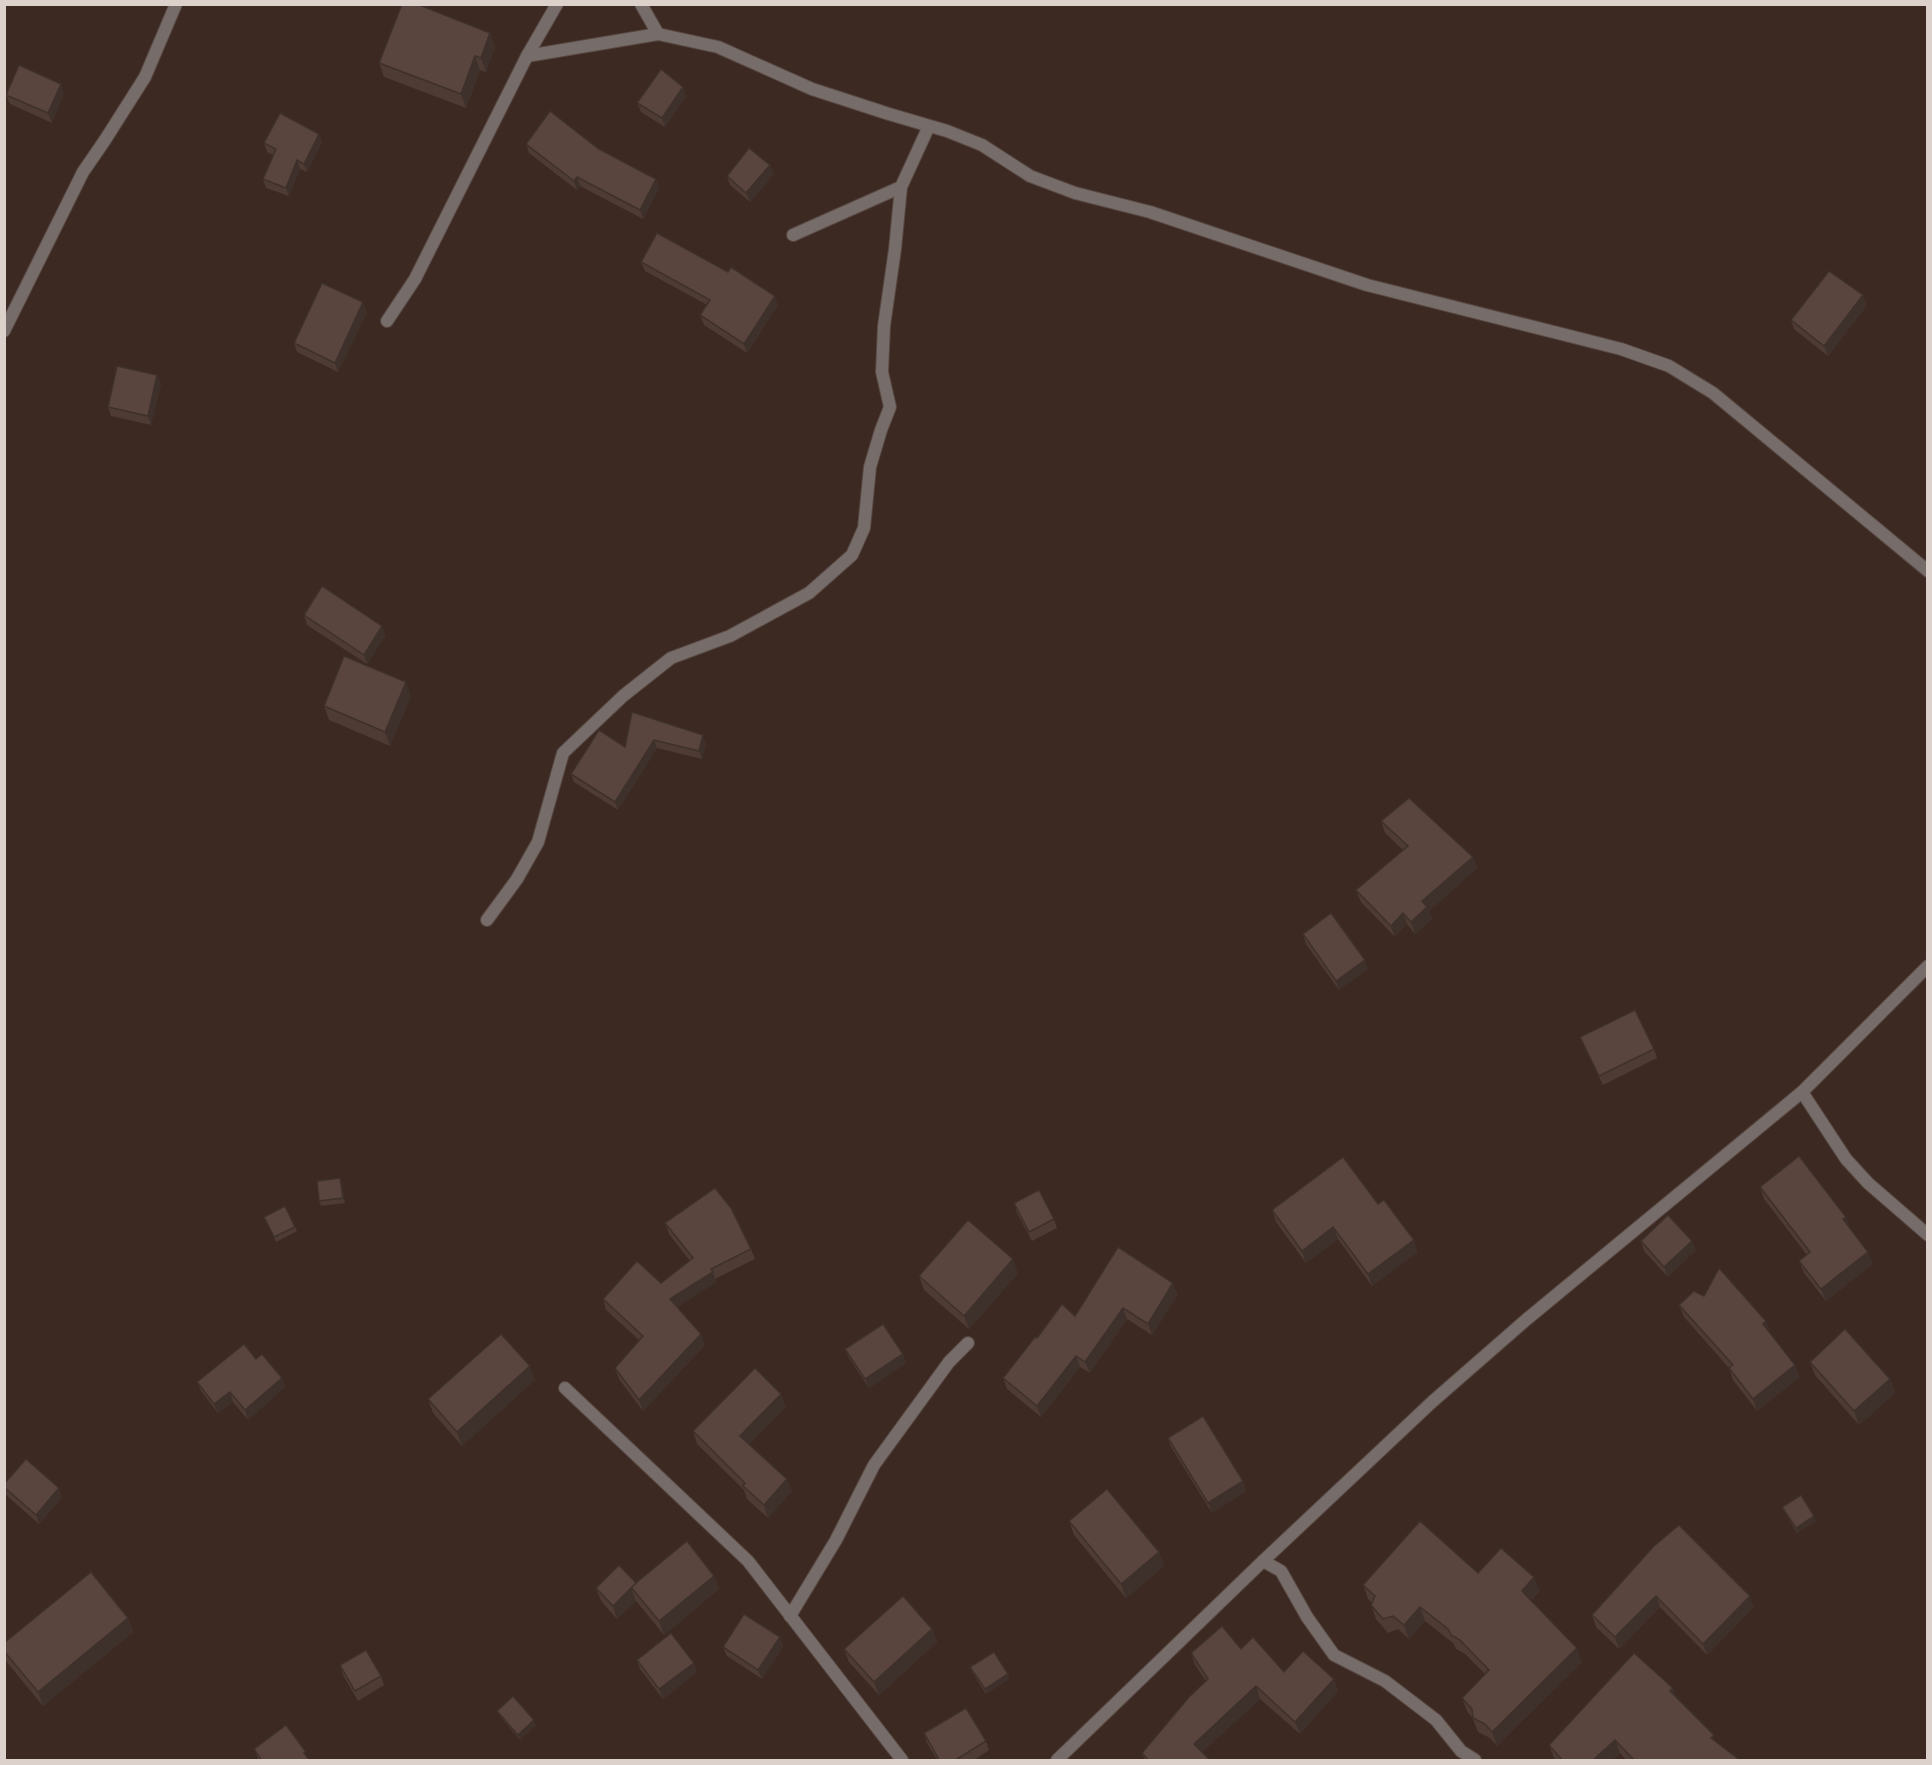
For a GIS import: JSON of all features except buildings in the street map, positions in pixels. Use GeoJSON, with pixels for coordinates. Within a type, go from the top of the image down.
{"type":"FeatureCollection","features":[{"type":"Feature","properties":{"kind":"street"},"geometry":{"type":"LineString","coordinates":[[4,332],[83,171],[145,77],[176,4]]}},
{"type":"Feature","properties":{"kind":"street"},"geometry":{"type":"LineString","coordinates":[[387,321],[415,279],[527,56],[557,4]]}},
{"type":"Feature","properties":{"kind":"street"},"geometry":{"type":"LineString","coordinates":[[641,4],[658,34]]}},
{"type":"Feature","properties":{"kind":"street"},"geometry":{"type":"LineString","coordinates":[[527,56],[658,34],[718,47],[813,89],[947,131],[982,145],[1030,176],[1075,193],[1150,212],[1367,285],[1621,349],[1669,366],[1713,393],[1928,571]]}},
{"type":"Feature","properties":{"kind":"street"},"geometry":{"type":"LineString","coordinates":[[487,920],[517,879],[538,842],[563,753],[623,696],[671,658],[729,636],[809,592],[852,555],[864,528],[870,467],[881,430],[891,407],[882,372],[884,326],[901,187],[929,126]]}},
{"type":"Feature","properties":{"kind":"street"},"geometry":{"type":"LineString","coordinates":[[793,235],[901,187]]}},
{"type":"Feature","properties":{"kind":"street"},"geometry":{"type":"LineString","coordinates":[[1058,1761],[1263,1561],[1432,1402],[1518,1326],[1802,1092],[1928,966]]}},
{"type":"Feature","properties":{"kind":"street"},"geometry":{"type":"LineString","coordinates":[[1802,1092],[1846,1159],[1868,1183],[1928,1234]]}},
{"type":"Feature","properties":{"kind":"street"},"geometry":{"type":"LineString","coordinates":[[790,1617],[836,1540],[874,1465],[949,1362],[968,1343]]}},
{"type":"Feature","properties":{"kind":"street"},"geometry":{"type":"LineString","coordinates":[[565,1388],[748,1561],[902,1761]]}},
{"type":"Feature","properties":{"kind":"street"},"geometry":{"type":"LineString","coordinates":[[1263,1561],[1281,1571],[1307,1617],[1334,1655],[1385,1681],[1436,1720],[1461,1751],[1475,1761]]}}]}
